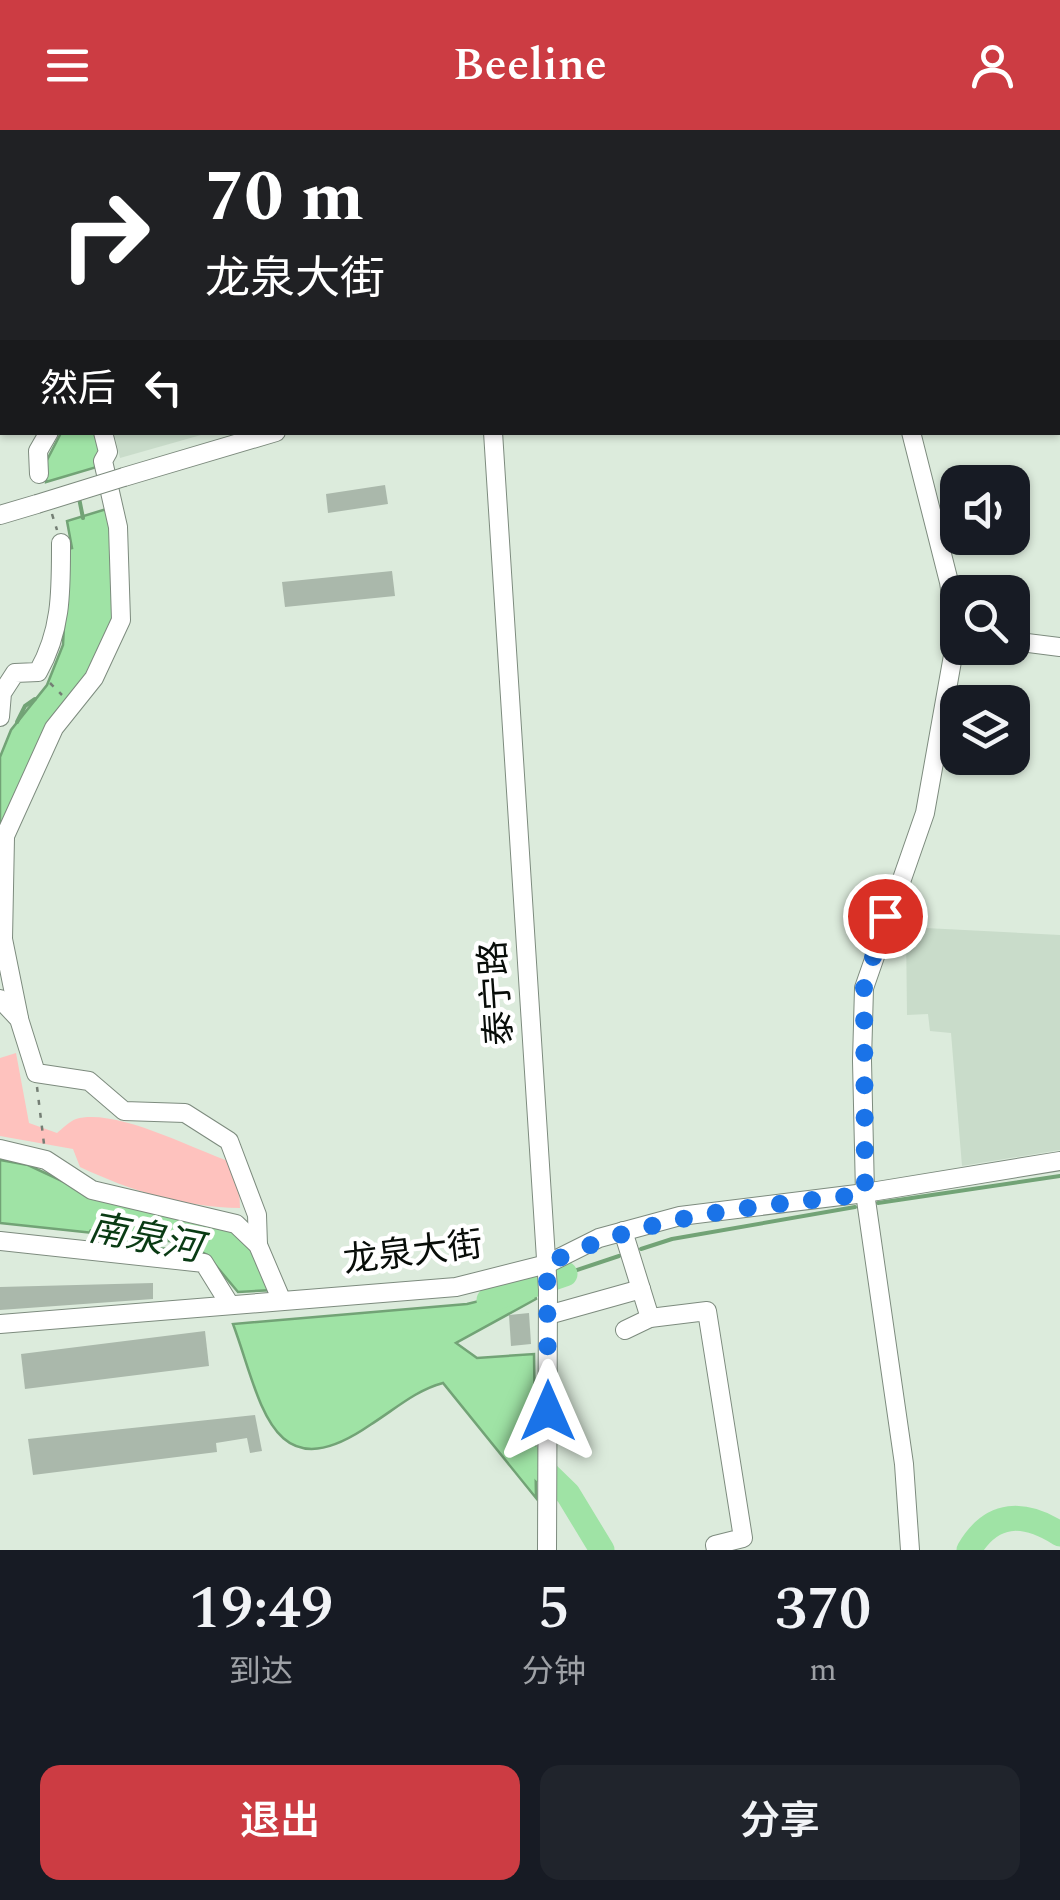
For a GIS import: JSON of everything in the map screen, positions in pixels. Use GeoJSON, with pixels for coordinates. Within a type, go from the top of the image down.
{"type":"FeatureCollection","features":[{"type":"Feature","properties":{"kind":"street"},"geometry":{"type":"LineString","coordinates":[[39,474],[38,450],[46,435]]}},
{"type":"Feature","properties":{"kind":"street"},"geometry":{"type":"LineString","coordinates":[[104,435],[108,452],[103,461],[118,527],[120,620],[94,678],[46,744],[2,842],[2,939],[19,1018],[36,1072],[89,1081],[124,1111],[185,1113],[229,1141],[252,1197],[258,1244],[281,1299]]}},
{"type":"Feature","properties":{"kind":"street"},"geometry":{"type":"LineString","coordinates":[[0,515],[266,435]]}},
{"type":"Feature","properties":{"kind":"street","name":"泰宁路"},"geometry":{"type":"LineString","coordinates":[[493,435],[547,1264],[546,1550]]}},
{"type":"Feature","properties":{"kind":"street"},"geometry":{"type":"LineString","coordinates":[[912,435],[947,575]]}},
{"type":"Feature","properties":{"kind":"street"},"geometry":{"type":"LineString","coordinates":[[0,717],[2,692],[15,674],[38,672],[53,645],[59,620],[61,544]]}},
{"type":"Feature","properties":{"kind":"street"},"geometry":{"type":"LineString","coordinates":[[1030,643],[1060,646]]}},
{"type":"Feature","properties":{"kind":"street"},"geometry":{"type":"LineString","coordinates":[[910,1550],[904,1464],[865,1194],[864,988],[925,813],[951,665]]}},
{"type":"Feature","properties":{"kind":"street"},"geometry":{"type":"LineString","coordinates":[[0,998],[19,1018]]}},
{"type":"Feature","properties":{"kind":"street"},"geometry":{"type":"LineString","coordinates":[[0,1149],[46,1160],[92,1190],[236,1224],[258,1244]]}},
{"type":"Feature","properties":{"kind":"street","name":"龙泉大街"},"geometry":{"type":"LineString","coordinates":[[0,1324],[456,1287],[547,1264],[624,1231],[680,1216],[865,1194],[1060,1161]]}},
{"type":"Feature","properties":{"kind":"street"},"geometry":{"type":"LineString","coordinates":[[624,1231],[650,1318]]}},
{"type":"Feature","properties":{"kind":"street"},"geometry":{"type":"LineString","coordinates":[[0,1241],[204,1262],[230,1305]]}},
{"type":"Feature","properties":{"kind":"street"},"geometry":{"type":"LineString","coordinates":[[548,1314],[641,1289]]}},
{"type":"Feature","properties":{"kind":"street"},"geometry":{"type":"LineString","coordinates":[[625,1330],[650,1318],[707,1311],[742,1538],[716,1545],[716,1550]]}},
{"type":"Feature","properties":{"kind":"path"},"geometry":{"type":"LineString","coordinates":[[42,502],[61,544]]}},
{"type":"Feature","properties":{"kind":"path"},"geometry":{"type":"LineString","coordinates":[[38,672],[72,706]]}},
{"type":"Feature","properties":{"kind":"path"},"geometry":{"type":"LineString","coordinates":[[36,1072],[46,1160]]}},
{"type":"Feature","properties":{"kind":"shaded area"},"geometry":{"type":"Polygon","coordinates":[[[60,435],[100,435],[107,464],[46,482],[46,462],[60,435]]]}},
{"type":"Feature","properties":{"kind":"shaded area"},"geometry":{"type":"Polygon","coordinates":[[[115,435],[201,435],[120,458],[115,435]]]}},
{"type":"Feature","properties":{"kind":"shaded area"},"geometry":{"type":"Polygon","coordinates":[[[113,507],[115,611],[94,670],[0,841],[0,757],[11,730],[47,685],[63,645],[68,549],[72,548],[67,521],[113,507]]]}},
{"type":"Feature","properties":{"kind":"shaded area"},"geometry":{"type":"Polygon","coordinates":[[[906,927],[1060,935],[1060,1150],[962,1166],[951,1033],[930,1031],[928,1014],[907,1015],[906,927]]]}},
{"type":"Feature","properties":{"kind":"shaded area"},"geometry":{"type":"Polygon","coordinates":[[[16,1053],[29,1123],[57,1133],[76,1119],[111,1119],[174,1139],[228,1161],[239,1186],[240,1208],[198,1205],[138,1190],[80,1167],[73,1149],[0,1136],[0,1058],[16,1053]]]}},
{"type":"Feature","properties":{"kind":"shaded area"},"geometry":{"type":"Polygon","coordinates":[[[0,1160],[28,1165],[92,1195],[233,1229],[252,1243],[273,1290],[238,1292],[207,1255],[187,1243],[0,1223],[0,1160]]]}},
{"type":"Feature","properties":{"kind":"shaded area"},"geometry":{"type":"Polygon","coordinates":[[[533,1288],[536,1299],[456,1343],[477,1358],[534,1354],[536,1498],[443,1383],[414,1395],[337,1444],[310,1449],[290,1443],[274,1429],[262,1407],[233,1324],[467,1304],[533,1288]]]}},
{"type":"Feature","properties":{"kind":"building"},"geometry":{"type":"Polygon","coordinates":[[[385,485],[388,504],[328,513],[326,494],[385,485]]]}},
{"type":"Feature","properties":{"kind":"building"},"geometry":{"type":"Polygon","coordinates":[[[392,571],[395,596],[285,607],[282,582],[392,571]]]}},
{"type":"Feature","properties":{"kind":"building"},"geometry":{"type":"Polygon","coordinates":[[[153,1283],[153,1299],[0,1310],[0,1287],[153,1283]]]}},
{"type":"Feature","properties":{"kind":"building"},"geometry":{"type":"Polygon","coordinates":[[[529,1313],[531,1344],[511,1346],[509,1315],[529,1313]]]}},
{"type":"Feature","properties":{"kind":"building"},"geometry":{"type":"Polygon","coordinates":[[[205,1331],[209,1366],[25,1389],[21,1354],[205,1331]]]}},
{"type":"Feature","properties":{"kind":"building"},"geometry":{"type":"Polygon","coordinates":[[[255,1415],[262,1451],[250,1453],[247,1438],[216,1443],[217,1452],[33,1475],[28,1439],[255,1415]]]}},
{"type":"Feature","properties":{"kind":"waterway","name":"南泉河"},"geometry":{"type":"LineString","coordinates":[[79,498],[83,518]]}},
{"type":"Feature","properties":{"kind":"waterway","name":"南泉河"},"geometry":{"type":"LineString","coordinates":[[17,722],[25,706],[35,699]]}},
{"type":"Feature","properties":{"kind":"waterway"},"geometry":{"type":"LineString","coordinates":[[878,1203],[1060,1176]]}},
{"type":"Feature","properties":{"kind":"waterway"},"geometry":{"type":"LineString","coordinates":[[641,1249],[672,1239],[855,1207]]}},
{"type":"Feature","properties":{"kind":"waterway","name":"南泉河"},"geometry":{"type":"LineString","coordinates":[[91,1231],[161,1249],[199,1250]]}},
{"type":"Feature","properties":{"kind":"waterway"},"geometry":{"type":"LineString","coordinates":[[565,1274],[619,1256]]}},
{"type":"Feature","properties":{"kind":"waterway"},"geometry":{"type":"LineString","coordinates":[[489,1300],[565,1274]]}},
{"type":"Feature","properties":{"kind":"waterway","name":"南泉河"},"geometry":{"type":"LineString","coordinates":[[531,1458],[568,1494],[602,1550]]}},
{"type":"Feature","properties":{"kind":"waterway","name":"南泉河"},"geometry":{"type":"LineString","coordinates":[[969,1550],[988,1528],[1010,1519],[1034,1521],[1060,1534]]}},
{"type":"Feature","properties":{"kind":"route"},"geometry":{"type":"LineString","coordinates":[[548,1411],[547,1264],[599,1238],[680,1216],[865,1194],[864,988],[885,916]]}}]}
